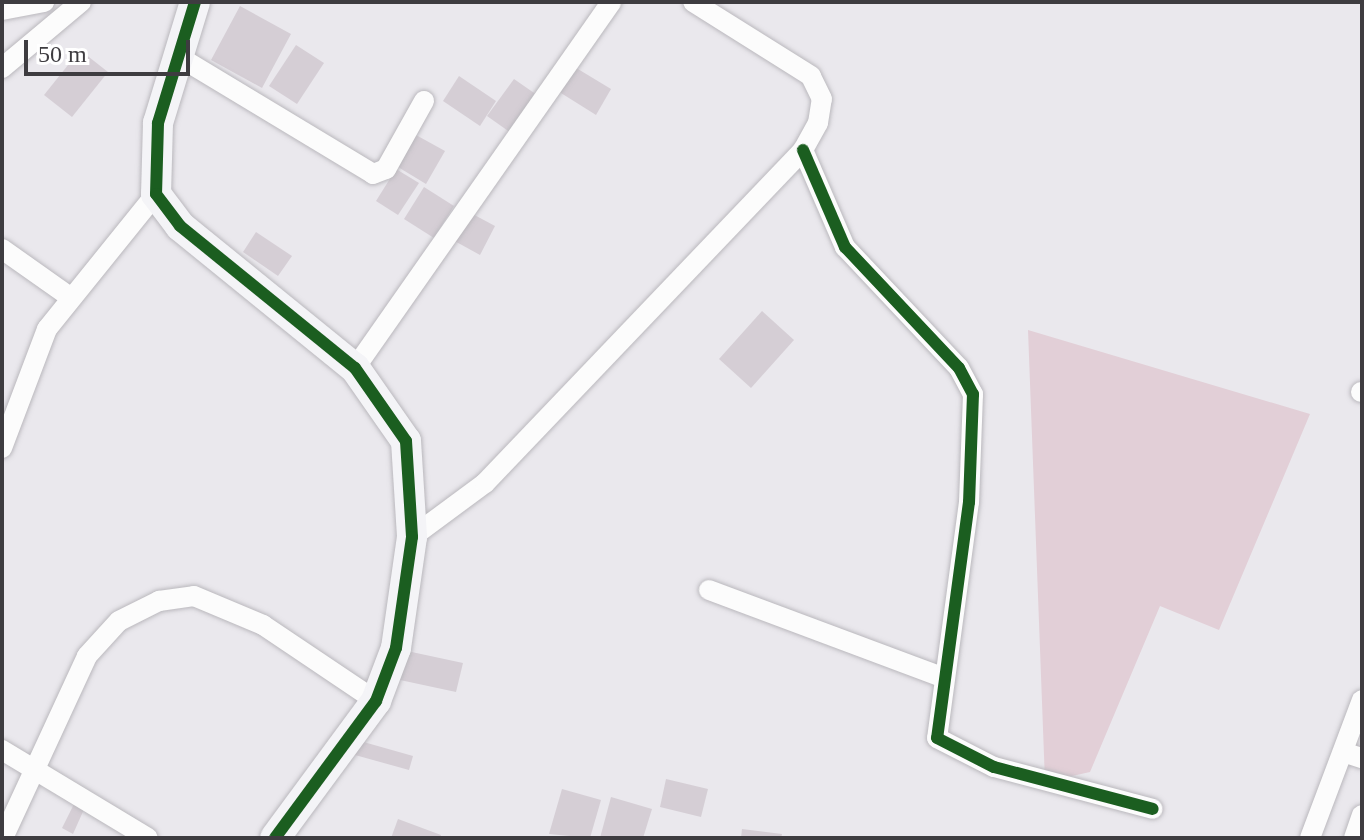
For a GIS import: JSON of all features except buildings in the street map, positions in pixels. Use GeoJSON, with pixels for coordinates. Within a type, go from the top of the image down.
{"type":"FeatureCollection","features":[{"type":"Feature","properties":{"kind":"street"},"geometry":{"type":"LineString","coordinates":[[2,10],[44,2]]}},
{"type":"Feature","properties":{"kind":"street"},"geometry":{"type":"LineString","coordinates":[[2,68],[81,2]]}},
{"type":"Feature","properties":{"kind":"street"},"geometry":{"type":"LineString","coordinates":[[2,448],[41,341],[70,297],[156,194],[158,123],[176,55],[195,2]]}},
{"type":"Feature","properties":{"kind":"street"},"geometry":{"type":"LineString","coordinates":[[355,368],[611,2]]}},
{"type":"Feature","properties":{"kind":"street"},"geometry":{"type":"LineString","coordinates":[[412,537],[485,483],[803,150],[823,108],[811,76],[693,2]]}},
{"type":"Feature","properties":{"kind":"street"},"geometry":{"type":"LineString","coordinates":[[176,55],[373,174],[386,169],[424,101]]}},
{"type":"Feature","properties":{"kind":"street"},"geometry":{"type":"LineString","coordinates":[[803,150],[845,247],[959,368],[973,394],[969,502],[934,724],[947,748],[1023,776],[1153,809]]}},
{"type":"Feature","properties":{"kind":"street"},"geometry":{"type":"LineString","coordinates":[[156,194],[180,226],[355,368],[406,441],[412,537],[396,648],[376,701],[275,838]]}},
{"type":"Feature","properties":{"kind":"street"},"geometry":{"type":"LineString","coordinates":[[2,249],[70,297]]}},
{"type":"Feature","properties":{"kind":"street"},"geometry":{"type":"LineString","coordinates":[[709,590],[942,677]]}},
{"type":"Feature","properties":{"kind":"street"},"geometry":{"type":"LineString","coordinates":[[3,838],[31,766],[102,636],[177,596],[263,625],[376,701]]}},
{"type":"Feature","properties":{"kind":"street"},"geometry":{"type":"LineString","coordinates":[[1310,838],[1352,755],[1362,700]]}},
{"type":"Feature","properties":{"kind":"street"},"geometry":{"type":"LineString","coordinates":[[2,750],[148,838]]}},
{"type":"Feature","properties":{"kind":"street"},"geometry":{"type":"LineString","coordinates":[[1354,838],[1362,815]]}},
{"type":"Feature","properties":{"kind":"shaded area"},"geometry":{"type":"Polygon","coordinates":[[[1028,330],[1310,414],[1219,630],[1160,606],[1090,772],[1045,782],[1028,330]]]}},
{"type":"Feature","properties":{"kind":"cycle path"},"geometry":{"type":"LineString","coordinates":[[195,2],[158,123],[156,194],[180,226],[355,368],[406,441],[412,537],[396,648],[376,701],[275,838]]}},
{"type":"Feature","properties":{"kind":"cycle path"},"geometry":{"type":"LineString","coordinates":[[803,150],[845,247],[959,368],[973,394],[969,502],[937,738],[994,767],[1153,809]]}}]}
